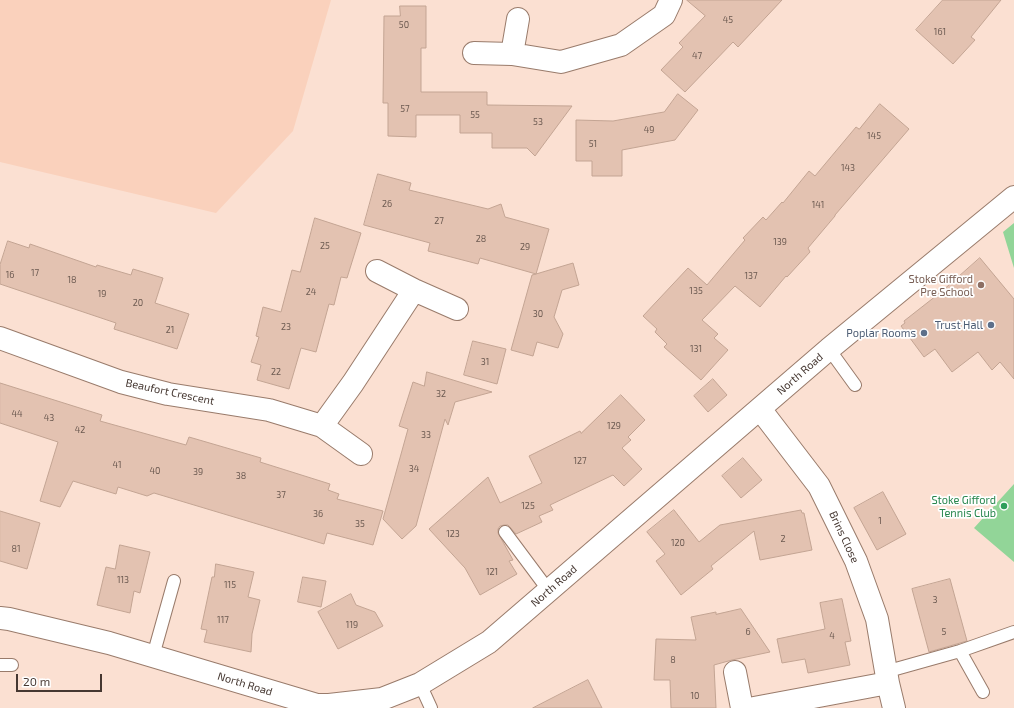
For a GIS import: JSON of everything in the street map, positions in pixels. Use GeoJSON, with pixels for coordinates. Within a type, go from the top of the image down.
{"type":"FeatureCollection","features":[{"type":"Feature","properties":{"kind":"street"},"geometry":{"type":"LineString","coordinates":[[474,53],[512,54],[561,62],[621,45],[664,15],[671,0]]}},
{"type":"Feature","properties":{"kind":"street"},"geometry":{"type":"LineString","coordinates":[[512,54],[518,19]]}},
{"type":"Feature","properties":{"kind":"street","name":"North Road"},"geometry":{"type":"LineString","coordinates":[[0,618],[84,637],[153,656],[317,707],[382,699],[420,684],[489,642],[829,349],[1014,197]]}},
{"type":"Feature","properties":{"kind":"street"},"geometry":{"type":"LineString","coordinates":[[378,271],[414,290],[457,308]]}},
{"type":"Feature","properties":{"kind":"street"},"geometry":{"type":"LineString","coordinates":[[322,426],[353,383],[414,290]]}},
{"type":"Feature","properties":{"kind":"street","name":"Beaufort Crescent"},"geometry":{"type":"LineString","coordinates":[[0,338],[121,382],[168,394],[269,410],[322,426],[361,454]]}},
{"type":"Feature","properties":{"kind":"street","name":"Brins Close"},"geometry":{"type":"LineString","coordinates":[[760,408],[819,486],[856,561],[877,619],[886,678],[894,708]]}},
{"type":"Feature","properties":{"kind":"street"},"geometry":{"type":"LineString","coordinates":[[735,672],[742,708]]}},
{"type":"Feature","properties":{"kind":"street"},"geometry":{"type":"LineString","coordinates":[[754,708],[886,678]]}},
{"type":"Feature","properties":{"kind":"lane"},"geometry":{"type":"LineString","coordinates":[[829,349],[855,385]]}},
{"type":"Feature","properties":{"kind":"lane"},"geometry":{"type":"LineString","coordinates":[[505,532],[549,590]]}},
{"type":"Feature","properties":{"kind":"lane"},"geometry":{"type":"LineString","coordinates":[[153,656],[174,580]]}},
{"type":"Feature","properties":{"kind":"lane"},"geometry":{"type":"LineString","coordinates":[[886,678],[1014,632]]}},
{"type":"Feature","properties":{"kind":"lane"},"geometry":{"type":"LineString","coordinates":[[960,651],[983,692]]}},
{"type":"Feature","properties":{"kind":"lane"},"geometry":{"type":"LineString","coordinates":[[0,665],[12,665]]}},
{"type":"Feature","properties":{"kind":"lane"},"geometry":{"type":"LineString","coordinates":[[420,684],[431,708]]}},
{"type":"Feature","properties":{"kind":"shaded area"},"geometry":{"type":"Polygon","coordinates":[[[0,0],[331,0],[293,131],[216,213],[0,162],[0,0]]]}},
{"type":"Feature","properties":{"kind":"green space"},"geometry":{"type":"Polygon","coordinates":[[[1014,223],[1014,268],[1003,232],[1014,223]]]}},
{"type":"Feature","properties":{"kind":"green space","name":"Stoke Gifford Tennis Club"},"geometry":{"type":"Polygon","coordinates":[[[1014,484],[1014,562],[974,528],[1014,484]]]}},
{"type":"Feature","properties":{"kind":"building"},"geometry":{"type":"Polygon","coordinates":[[[687,0],[782,0],[738,47],[733,42],[685,92],[661,70],[683,47],[679,43],[705,16],[687,0]]]}},
{"type":"Feature","properties":{"kind":"building"},"geometry":{"type":"Polygon","coordinates":[[[943,0],[1001,0],[971,37],[975,40],[953,64],[916,30],[943,0]]]}},
{"type":"Feature","properties":{"kind":"building"},"geometry":{"type":"Polygon","coordinates":[[[400,6],[426,6],[426,48],[421,48],[421,92],[487,92],[487,105],[572,106],[535,156],[527,148],[492,148],[492,133],[460,133],[460,115],[416,115],[416,137],[388,136],[388,103],[383,103],[384,16],[400,16],[400,6]]]}},
{"type":"Feature","properties":{"kind":"building"},"geometry":{"type":"Polygon","coordinates":[[[678,94],[698,110],[675,140],[622,150],[622,176],[592,176],[592,161],[576,161],[576,120],[613,121],[664,112],[678,94]]]}},
{"type":"Feature","properties":{"kind":"building"},"geometry":{"type":"Polygon","coordinates":[[[880,104],[909,129],[808,248],[810,252],[787,277],[786,276],[760,307],[735,286],[702,320],[718,334],[714,338],[728,350],[701,380],[664,347],[667,344],[655,332],[657,329],[643,316],[688,268],[707,285],[745,240],[743,238],[763,217],[766,220],[782,202],[783,203],[809,171],[815,176],[856,127],[859,129],[880,104]]]}},
{"type":"Feature","properties":{"kind":"building"},"geometry":{"type":"Polygon","coordinates":[[[378,174],[411,183],[409,190],[488,209],[501,204],[505,217],[549,229],[536,274],[480,258],[478,264],[428,251],[430,243],[364,225],[378,174]]]}},
{"type":"Feature","properties":{"kind":"building"},"geometry":{"type":"Polygon","coordinates":[[[315,218],[361,233],[347,278],[341,277],[334,305],[329,304],[316,352],[301,348],[289,389],[257,380],[261,365],[251,362],[259,337],[256,336],[263,307],[281,312],[292,270],[300,272],[315,218]]]}},
{"type":"Feature","properties":{"kind":"building"},"geometry":{"type":"Polygon","coordinates":[[[8,241],[29,248],[30,244],[96,267],[97,265],[131,275],[133,269],[163,278],[155,303],[189,314],[177,349],[114,329],[116,323],[0,284],[0,265],[8,241]]]}},
{"type":"Feature","properties":{"kind":"building"},"geometry":{"type":"Polygon","coordinates":[[[980,258],[1014,299],[1014,379],[1000,362],[992,370],[978,352],[952,372],[935,349],[924,357],[901,326],[905,323],[904,321],[941,292],[980,258]]]}},
{"type":"Feature","properties":{"kind":"building"},"geometry":{"type":"Polygon","coordinates":[[[573,263],[579,285],[562,290],[554,317],[563,334],[558,348],[537,342],[533,356],[511,350],[532,275],[573,263]]]}},
{"type":"Feature","properties":{"kind":"building"},"geometry":{"type":"Polygon","coordinates":[[[473,341],[506,349],[497,384],[464,375],[473,341]]]}},
{"type":"Feature","properties":{"kind":"building"},"geometry":{"type":"Polygon","coordinates":[[[427,372],[492,392],[455,402],[448,425],[445,419],[416,526],[402,539],[383,519],[408,429],[399,426],[413,382],[424,386],[427,372]]]}},
{"type":"Feature","properties":{"kind":"building"},"geometry":{"type":"Polygon","coordinates":[[[713,379],[727,395],[708,412],[694,396],[713,379]]]}},
{"type":"Feature","properties":{"kind":"building"},"geometry":{"type":"Polygon","coordinates":[[[0,383],[102,415],[100,421],[186,445],[189,437],[261,458],[260,462],[330,484],[328,490],[339,494],[337,499],[383,511],[373,545],[327,533],[324,544],[154,493],[147,496],[118,487],[116,494],[73,481],[60,507],[40,501],[58,442],[0,423],[0,383]]]}},
{"type":"Feature","properties":{"kind":"building"},"geometry":{"type":"Polygon","coordinates":[[[621,395],[645,420],[628,437],[631,440],[622,448],[642,469],[624,486],[613,475],[550,505],[553,510],[539,516],[542,522],[516,534],[508,525],[500,526],[498,533],[513,560],[509,561],[517,574],[480,595],[465,568],[429,529],[488,477],[500,503],[542,483],[529,456],[580,431],[581,433],[621,395]]]}},
{"type":"Feature","properties":{"kind":"building"},"geometry":{"type":"Polygon","coordinates":[[[743,458],[762,480],[741,498],[722,476],[743,458]]]}},
{"type":"Feature","properties":{"kind":"building"},"geometry":{"type":"Polygon","coordinates":[[[883,492],[906,534],[877,550],[854,508],[883,492]]]}},
{"type":"Feature","properties":{"kind":"building"},"geometry":{"type":"Polygon","coordinates":[[[674,510],[699,542],[720,525],[801,510],[802,513],[804,513],[812,550],[760,560],[754,531],[711,566],[713,569],[681,595],[656,561],[665,554],[647,532],[674,510]]]}},
{"type":"Feature","properties":{"kind":"building"},"geometry":{"type":"Polygon","coordinates":[[[0,511],[40,523],[27,569],[0,561],[0,511]]]}},
{"type":"Feature","properties":{"kind":"building"},"geometry":{"type":"Polygon","coordinates":[[[120,545],[150,552],[140,593],[134,591],[130,613],[97,605],[106,567],[115,569],[120,545]]]}},
{"type":"Feature","properties":{"kind":"building"},"geometry":{"type":"Polygon","coordinates":[[[216,564],[254,572],[248,597],[260,600],[252,634],[251,652],[204,642],[207,630],[201,629],[216,564]]]}},
{"type":"Feature","properties":{"kind":"building"},"geometry":{"type":"Polygon","coordinates":[[[303,577],[326,581],[321,607],[298,602],[303,577]]]}},
{"type":"Feature","properties":{"kind":"building"},"geometry":{"type":"Polygon","coordinates":[[[950,579],[967,641],[929,652],[912,589],[950,579]]]}},
{"type":"Feature","properties":{"kind":"building"},"geometry":{"type":"Polygon","coordinates":[[[351,594],[356,605],[375,612],[383,626],[338,649],[318,612],[351,594]]]}},
{"type":"Feature","properties":{"kind":"building"},"geometry":{"type":"Polygon","coordinates":[[[842,599],[851,641],[845,642],[850,665],[808,673],[805,659],[782,663],[777,639],[825,629],[820,603],[842,599]]]}},
{"type":"Feature","properties":{"kind":"building"},"geometry":{"type":"Polygon","coordinates":[[[741,609],[770,652],[714,665],[716,708],[671,708],[670,680],[654,680],[656,639],[696,640],[691,617],[741,609]]]}},
{"type":"Feature","properties":{"kind":"building"},"geometry":{"type":"Polygon","coordinates":[[[588,680],[602,708],[533,708],[588,680]]]}},
{"type":"Feature","properties":{"kind":"place","name":"Stoke Gifford Pre School"},"geometry":{"type":"Point","coordinates":[981,285]}},
{"type":"Feature","properties":{"kind":"place","name":"Trust Hall"},"geometry":{"type":"Point","coordinates":[991,325]}},
{"type":"Feature","properties":{"kind":"place","name":"Poplar Rooms"},"geometry":{"type":"Point","coordinates":[924,333]}},
{"type":"Feature","properties":{"kind":"place","name":"Stoke Gifford Tennis Club"},"geometry":{"type":"Point","coordinates":[1004,506]}}]}
